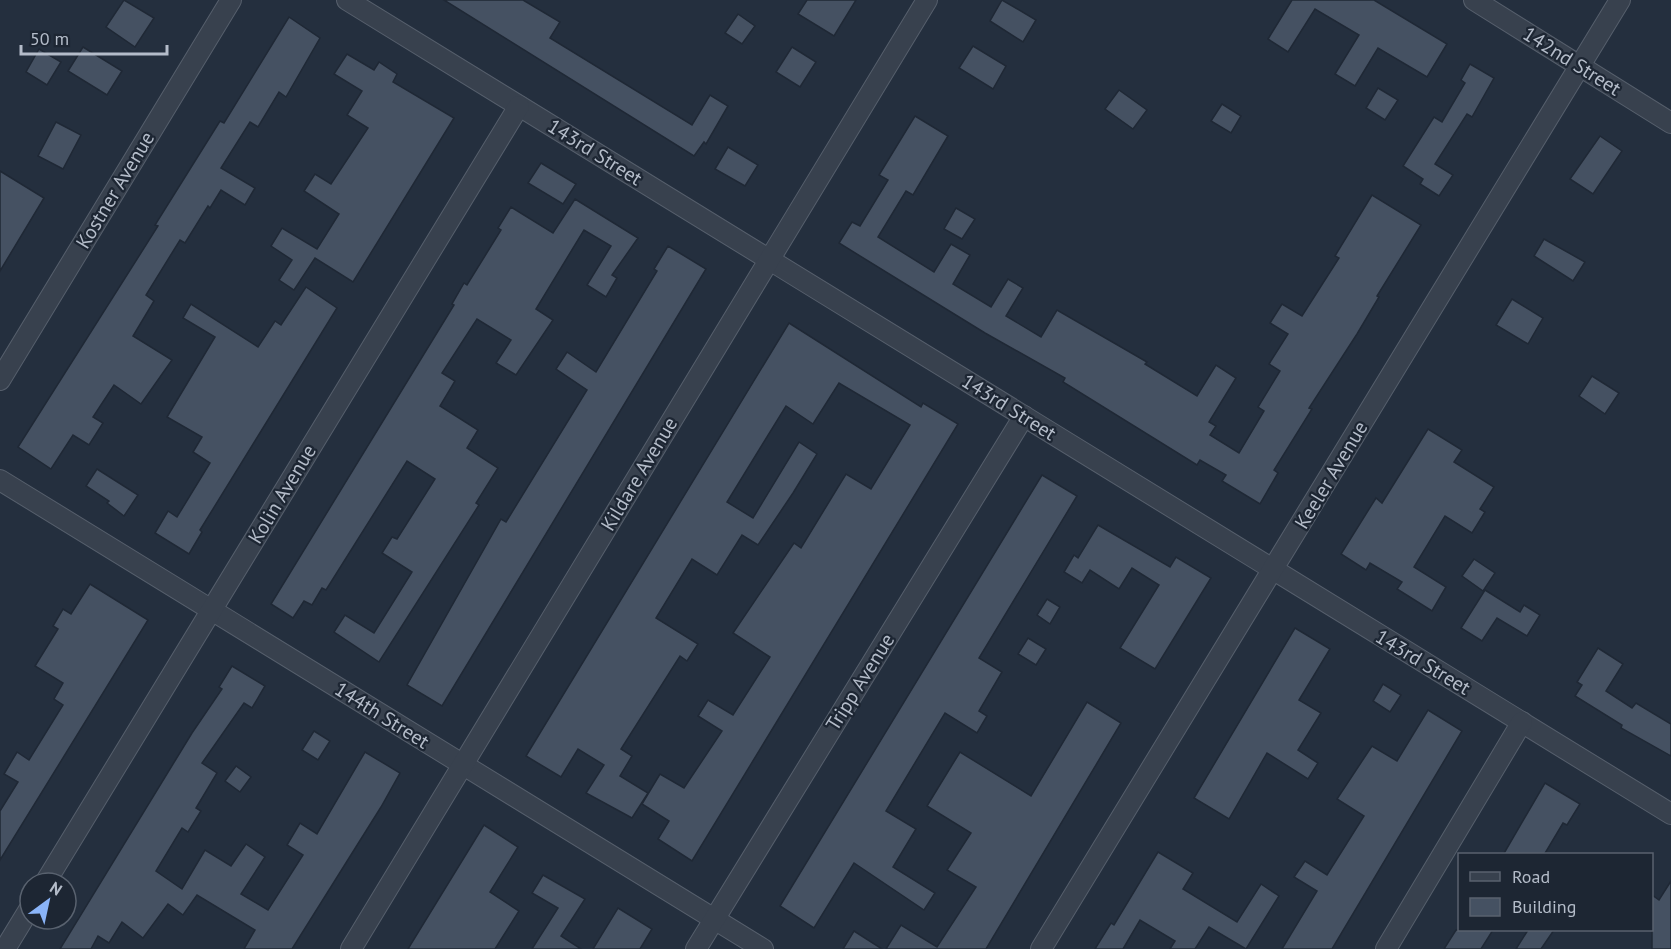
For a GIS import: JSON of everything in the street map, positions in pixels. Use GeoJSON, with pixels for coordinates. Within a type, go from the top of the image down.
{"type":"FeatureCollection","features":[{"type":"Feature","properties":{"kind":"street","name":"Kostner Avenue"},"geometry":{"type":"LineString","coordinates":[[0,380],[231,0]]}},
{"type":"Feature","properties":{"kind":"street","name":"143rd Street"},"geometry":{"type":"LineString","coordinates":[[347,0],[1671,814]]}},
{"type":"Feature","properties":{"kind":"street","name":"Kildare Avenue"},"geometry":{"type":"LineString","coordinates":[[351,949],[927,0]]}},
{"type":"Feature","properties":{"kind":"street","name":"142nd Street"},"geometry":{"type":"LineString","coordinates":[[1474,0],[1671,123]]}},
{"type":"Feature","properties":{"kind":"street","name":"Keeler Avenue"},"geometry":{"type":"LineString","coordinates":[[1041,949],[1620,0]]}},
{"type":"Feature","properties":{"kind":"street","name":"Kolin Avenue"},"geometry":{"type":"LineString","coordinates":[[52,871],[519,106]]}},
{"type":"Feature","properties":{"kind":"street","name":"Tripp Avenue"},"geometry":{"type":"LineString","coordinates":[[696,949],[1023,416]]}},
{"type":"Feature","properties":{"kind":"street","name":"144th Street"},"geometry":{"type":"LineString","coordinates":[[0,480],[763,949]]}},
{"type":"Feature","properties":{"kind":"street"},"geometry":{"type":"LineString","coordinates":[[1386,949],[1521,722]]}},
{"type":"Feature","properties":{"kind":"street"},"geometry":{"type":"LineString","coordinates":[[5,949],[18,928]]}},
{"type":"Feature","properties":{"kind":"building"},"geometry":{"type":"Polygon","coordinates":[[[124,0],[154,18],[135,47],[106,27],[124,0]]]}},
{"type":"Feature","properties":{"kind":"building"},"geometry":{"type":"Polygon","coordinates":[[[444,0],[523,0],[560,22],[550,38],[692,125],[710,95],[728,106],[706,144],[704,142],[694,156],[444,0]]]}},
{"type":"Feature","properties":{"kind":"building"},"geometry":{"type":"Polygon","coordinates":[[[807,0],[856,0],[834,36],[798,14],[807,0]]]}},
{"type":"Feature","properties":{"kind":"building"},"geometry":{"type":"Polygon","coordinates":[[[1002,0],[1036,20],[1023,42],[990,21],[1002,0]]]}},
{"type":"Feature","properties":{"kind":"building"},"geometry":{"type":"Polygon","coordinates":[[[1292,0],[1374,0],[1447,44],[1427,77],[1378,48],[1355,86],[1335,74],[1359,35],[1315,9],[1288,52],[1268,39],[1292,0]]]}},
{"type":"Feature","properties":{"kind":"building"},"geometry":{"type":"Polygon","coordinates":[[[738,14],[755,26],[742,44],[725,33],[738,14]]]}},
{"type":"Feature","properties":{"kind":"building"},"geometry":{"type":"Polygon","coordinates":[[[289,17],[320,38],[286,97],[279,92],[258,127],[250,122],[221,168],[255,188],[245,205],[221,190],[185,243],[180,240],[146,295],[154,301],[133,336],[172,360],[141,404],[114,385],[93,417],[103,423],[89,445],[73,435],[51,469],[18,447],[158,226],[155,225],[220,121],[224,123],[289,17]]]}},
{"type":"Feature","properties":{"kind":"building"},"geometry":{"type":"Polygon","coordinates":[[[973,46],[1006,66],[993,89],[959,68],[973,46]]]}},
{"type":"Feature","properties":{"kind":"building"},"geometry":{"type":"Polygon","coordinates":[[[83,47],[122,71],[107,95],[68,71],[83,47]]]}},
{"type":"Feature","properties":{"kind":"building"},"geometry":{"type":"Polygon","coordinates":[[[792,47],[816,62],[800,87],[776,72],[792,47]]]}},
{"type":"Feature","properties":{"kind":"building"},"geometry":{"type":"Polygon","coordinates":[[[39,49],[61,62],[47,85],[26,72],[39,49]]]}},
{"type":"Feature","properties":{"kind":"building"},"geometry":{"type":"Polygon","coordinates":[[[347,54],[374,70],[379,62],[397,74],[393,82],[454,118],[353,282],[315,258],[294,290],[279,280],[292,260],[271,246],[282,228],[317,249],[339,214],[304,191],[315,174],[331,184],[368,128],[347,115],[362,91],[334,74],[347,54]]]}},
{"type":"Feature","properties":{"kind":"building"},"geometry":{"type":"Polygon","coordinates":[[[1470,64],[1494,78],[1472,117],[1467,114],[1435,164],[1453,175],[1439,196],[1420,184],[1423,179],[1403,166],[1434,117],[1442,122],[1465,83],[1461,80],[1470,64]]]}},
{"type":"Feature","properties":{"kind":"building"},"geometry":{"type":"Polygon","coordinates":[[[1378,88],[1398,100],[1385,120],[1366,108],[1378,88]]]}},
{"type":"Feature","properties":{"kind":"building"},"geometry":{"type":"Polygon","coordinates":[[[1119,90],[1147,110],[1133,129],[1105,109],[1119,90]]]}},
{"type":"Feature","properties":{"kind":"building"},"geometry":{"type":"Polygon","coordinates":[[[1222,104],[1241,116],[1231,133],[1211,121],[1222,104]]]}},
{"type":"Feature","properties":{"kind":"building"},"geometry":{"type":"Polygon","coordinates":[[[915,116],[948,136],[913,195],[906,191],[878,237],[934,272],[951,244],[970,255],[953,284],[991,307],[1008,279],[1023,288],[1006,316],[1041,337],[1057,310],[1147,362],[1145,364],[1197,396],[1216,365],[1236,378],[1209,422],[1216,426],[1210,435],[1239,453],[1264,411],[1258,407],[1280,371],[1269,364],[1288,334],[1270,323],[1282,304],[1302,316],[1339,258],[1335,256],[1372,195],[1421,225],[1377,296],[1379,297],[1357,334],[1309,408],[1312,409],[1274,470],[1278,473],[1260,504],[1222,481],[1226,475],[1200,460],[1197,465],[1063,382],[1065,378],[985,333],[839,243],[852,222],[860,226],[888,180],[879,175],[915,116]]]}},
{"type":"Feature","properties":{"kind":"building"},"geometry":{"type":"Polygon","coordinates":[[[56,122],[81,135],[63,169],[38,156],[56,122]]]}},
{"type":"Feature","properties":{"kind":"building"},"geometry":{"type":"Polygon","coordinates":[[[1600,136],[1622,151],[1593,194],[1570,179],[1600,136]]]}},
{"type":"Feature","properties":{"kind":"building"},"geometry":{"type":"Polygon","coordinates":[[[728,147],[758,165],[745,186],[715,169],[728,147]]]}},
{"type":"Feature","properties":{"kind":"building"},"geometry":{"type":"Polygon","coordinates":[[[541,163],[576,184],[563,204],[528,183],[541,163]]]}},
{"type":"Feature","properties":{"kind":"building"},"geometry":{"type":"Polygon","coordinates":[[[0,171],[44,198],[0,271],[0,171]]]}},
{"type":"Feature","properties":{"kind":"building"},"geometry":{"type":"Polygon","coordinates":[[[575,199],[638,238],[612,275],[617,278],[606,297],[587,285],[611,246],[584,230],[536,309],[553,320],[516,375],[496,363],[511,340],[477,319],[442,373],[455,381],[440,406],[478,430],[467,448],[498,468],[476,503],[479,505],[379,662],[334,632],[345,615],[374,633],[412,572],[382,553],[392,537],[397,539],[435,479],[407,461],[326,590],[322,588],[312,605],[304,601],[293,618],[271,604],[454,305],[452,304],[464,283],[467,285],[501,230],[498,228],[511,207],[553,233],[575,199]]]}},
{"type":"Feature","properties":{"kind":"building"},"geometry":{"type":"Polygon","coordinates":[[[956,208],[975,219],[962,239],[944,229],[956,208]]]}},
{"type":"Feature","properties":{"kind":"building"},"geometry":{"type":"Polygon","coordinates":[[[1544,239],[1585,262],[1573,281],[1534,256],[1544,239]]]}},
{"type":"Feature","properties":{"kind":"building"},"geometry":{"type":"Polygon","coordinates":[[[668,246],[706,269],[442,706],[407,685],[501,519],[506,522],[587,390],[556,369],[567,352],[596,372],[657,271],[654,269],[668,246]]]}},
{"type":"Feature","properties":{"kind":"building"},"geometry":{"type":"Polygon","coordinates":[[[306,287],[337,308],[200,530],[202,532],[189,554],[155,533],[168,511],[177,517],[210,463],[193,452],[202,437],[167,417],[215,337],[183,318],[191,304],[258,347],[275,321],[281,325],[306,287]]]}},
{"type":"Feature","properties":{"kind":"building"},"geometry":{"type":"Polygon","coordinates":[[[1512,299],[1543,318],[1528,344],[1496,325],[1512,299]]]}},
{"type":"Feature","properties":{"kind":"building"},"geometry":{"type":"Polygon","coordinates":[[[789,323],[921,407],[923,403],[958,424],[692,861],[658,839],[669,821],[642,804],[660,774],[684,788],[722,731],[698,716],[708,700],[733,715],[770,657],[733,633],[794,543],[801,548],[846,474],[871,489],[910,425],[839,383],[813,424],[786,406],[727,502],[753,518],[799,442],[817,454],[758,545],[742,535],[717,575],[692,559],[656,618],[698,644],[687,661],[680,656],[621,749],[632,756],[620,776],[648,793],[632,818],[586,793],[604,765],[578,749],[561,777],[526,756],[789,323]]]}},
{"type":"Feature","properties":{"kind":"building"},"geometry":{"type":"Polygon","coordinates":[[[1592,376],[1619,393],[1605,414],[1579,396],[1592,376]]]}},
{"type":"Feature","properties":{"kind":"building"},"geometry":{"type":"Polygon","coordinates":[[[1428,429],[1462,450],[1454,462],[1494,487],[1480,509],[1485,512],[1472,533],[1445,516],[1414,567],[1446,587],[1432,611],[1397,589],[1402,582],[1370,563],[1366,570],[1341,554],[1376,498],[1382,503],[1428,429]]]}},
{"type":"Feature","properties":{"kind":"building"},"geometry":{"type":"Polygon","coordinates":[[[97,469],[138,495],[124,516],[107,503],[109,501],[86,486],[97,469]]]}},
{"type":"Feature","properties":{"kind":"building"},"geometry":{"type":"Polygon","coordinates":[[[1042,475],[1077,496],[979,658],[1002,672],[979,711],[987,716],[977,733],[945,713],[886,811],[916,829],[893,867],[935,893],[924,910],[854,863],[814,928],[780,906],[1042,475]]]}},
{"type":"Feature","properties":{"kind":"building"},"geometry":{"type":"Polygon","coordinates":[[[1098,525],[1170,567],[1176,557],[1211,578],[1155,669],[1120,648],[1159,585],[1132,568],[1119,589],[1090,570],[1082,583],[1064,572],[1074,555],[1078,558],[1098,525]]]}},
{"type":"Feature","properties":{"kind":"building"},"geometry":{"type":"Polygon","coordinates":[[[1474,559],[1495,573],[1483,591],[1462,576],[1474,559]]]}},
{"type":"Feature","properties":{"kind":"building"},"geometry":{"type":"Polygon","coordinates":[[[90,584],[148,620],[0,860],[0,811],[18,782],[4,774],[17,752],[29,760],[63,705],[54,699],[63,683],[35,666],[58,629],[53,626],[63,609],[71,614],[90,584]]]}},
{"type":"Feature","properties":{"kind":"building"},"geometry":{"type":"Polygon","coordinates":[[[1485,590],[1520,612],[1524,605],[1540,615],[1527,636],[1497,618],[1482,641],[1461,628],[1485,590]]]}},
{"type":"Feature","properties":{"kind":"building"},"geometry":{"type":"Polygon","coordinates":[[[1047,599],[1060,607],[1050,624],[1037,615],[1047,599]]]}},
{"type":"Feature","properties":{"kind":"building"},"geometry":{"type":"Polygon","coordinates":[[[1295,628],[1330,649],[1299,700],[1321,713],[1298,750],[1318,763],[1308,779],[1267,753],[1229,819],[1194,798],[1295,628]]]}},
{"type":"Feature","properties":{"kind":"building"},"geometry":{"type":"Polygon","coordinates":[[[1028,638],[1046,649],[1036,665],[1018,654],[1028,638]]]}},
{"type":"Feature","properties":{"kind":"building"},"geometry":{"type":"Polygon","coordinates":[[[1598,648],[1623,664],[1606,691],[1632,708],[1636,703],[1671,724],[1671,756],[1621,728],[1622,725],[1575,696],[1582,685],[1577,682],[1598,648]]]}},
{"type":"Feature","properties":{"kind":"building"},"geometry":{"type":"Polygon","coordinates":[[[232,666],[265,686],[252,708],[244,703],[202,763],[217,773],[196,808],[201,811],[188,832],[182,828],[156,871],[182,889],[205,850],[231,866],[246,844],[265,857],[241,894],[268,910],[303,855],[287,845],[300,823],[317,834],[365,752],[400,773],[381,807],[292,949],[244,949],[255,930],[197,895],[183,915],[168,904],[143,938],[122,922],[109,943],[98,936],[91,949],[60,949],[71,931],[78,931],[78,920],[192,733],[222,689],[219,687],[232,666]]]}},
{"type":"Feature","properties":{"kind":"building"},"geometry":{"type":"Polygon","coordinates":[[[1383,684],[1401,695],[1390,712],[1373,701],[1383,684]]]}},
{"type":"Feature","properties":{"kind":"building"},"geometry":{"type":"Polygon","coordinates":[[[1087,702],[1121,723],[986,949],[886,949],[901,925],[937,947],[976,887],[947,870],[971,833],[927,806],[960,752],[1031,796],[1087,702]]]}},
{"type":"Feature","properties":{"kind":"building"},"geometry":{"type":"Polygon","coordinates":[[[1428,710],[1462,731],[1332,949],[1282,949],[1317,891],[1294,877],[1305,861],[1327,875],[1364,816],[1337,799],[1372,746],[1397,761],[1428,710]]]}},
{"type":"Feature","properties":{"kind":"building"},"geometry":{"type":"Polygon","coordinates":[[[314,731],[330,741],[318,760],[302,750],[314,731]]]}},
{"type":"Feature","properties":{"kind":"building"},"geometry":{"type":"Polygon","coordinates":[[[236,766],[251,777],[240,792],[225,781],[236,766]]]}},
{"type":"Feature","properties":{"kind":"building"},"geometry":{"type":"Polygon","coordinates":[[[1545,783],[1580,804],[1567,825],[1563,823],[1545,853],[1504,853],[1545,783]]]}},
{"type":"Feature","properties":{"kind":"building"},"geometry":{"type":"Polygon","coordinates":[[[484,825],[518,847],[490,892],[519,911],[495,949],[408,949],[484,825]]]}},
{"type":"Feature","properties":{"kind":"building"},"geometry":{"type":"Polygon","coordinates":[[[1158,852],[1193,873],[1183,889],[1237,922],[1261,884],[1279,896],[1246,949],[1209,927],[1195,949],[1170,949],[1175,941],[1140,920],[1123,949],[1095,949],[1111,923],[1114,925],[1158,852]]]}},
{"type":"Feature","properties":{"kind":"building"},"geometry":{"type":"Polygon","coordinates":[[[543,875],[585,899],[561,936],[581,949],[532,949],[558,908],[532,893],[543,875]]]}},
{"type":"Feature","properties":{"kind":"building"},"geometry":{"type":"Polygon","coordinates":[[[1671,881],[1671,949],[1652,949],[1653,896],[1659,900],[1671,881]]]}},
{"type":"Feature","properties":{"kind":"building"},"geometry":{"type":"Polygon","coordinates":[[[618,908],[652,929],[640,949],[593,949],[618,908]]]}},
{"type":"Feature","properties":{"kind":"building"},"geometry":{"type":"Polygon","coordinates":[[[1456,930],[1492,931],[1481,949],[1444,949],[1456,930]]]}},
{"type":"Feature","properties":{"kind":"building"},"geometry":{"type":"Polygon","coordinates":[[[854,931],[882,949],[843,949],[854,931]]]}},
{"type":"Feature","properties":{"kind":"building"},"geometry":{"type":"Polygon","coordinates":[[[1527,931],[1553,931],[1541,949],[1516,949],[1527,931]]]}}]}
